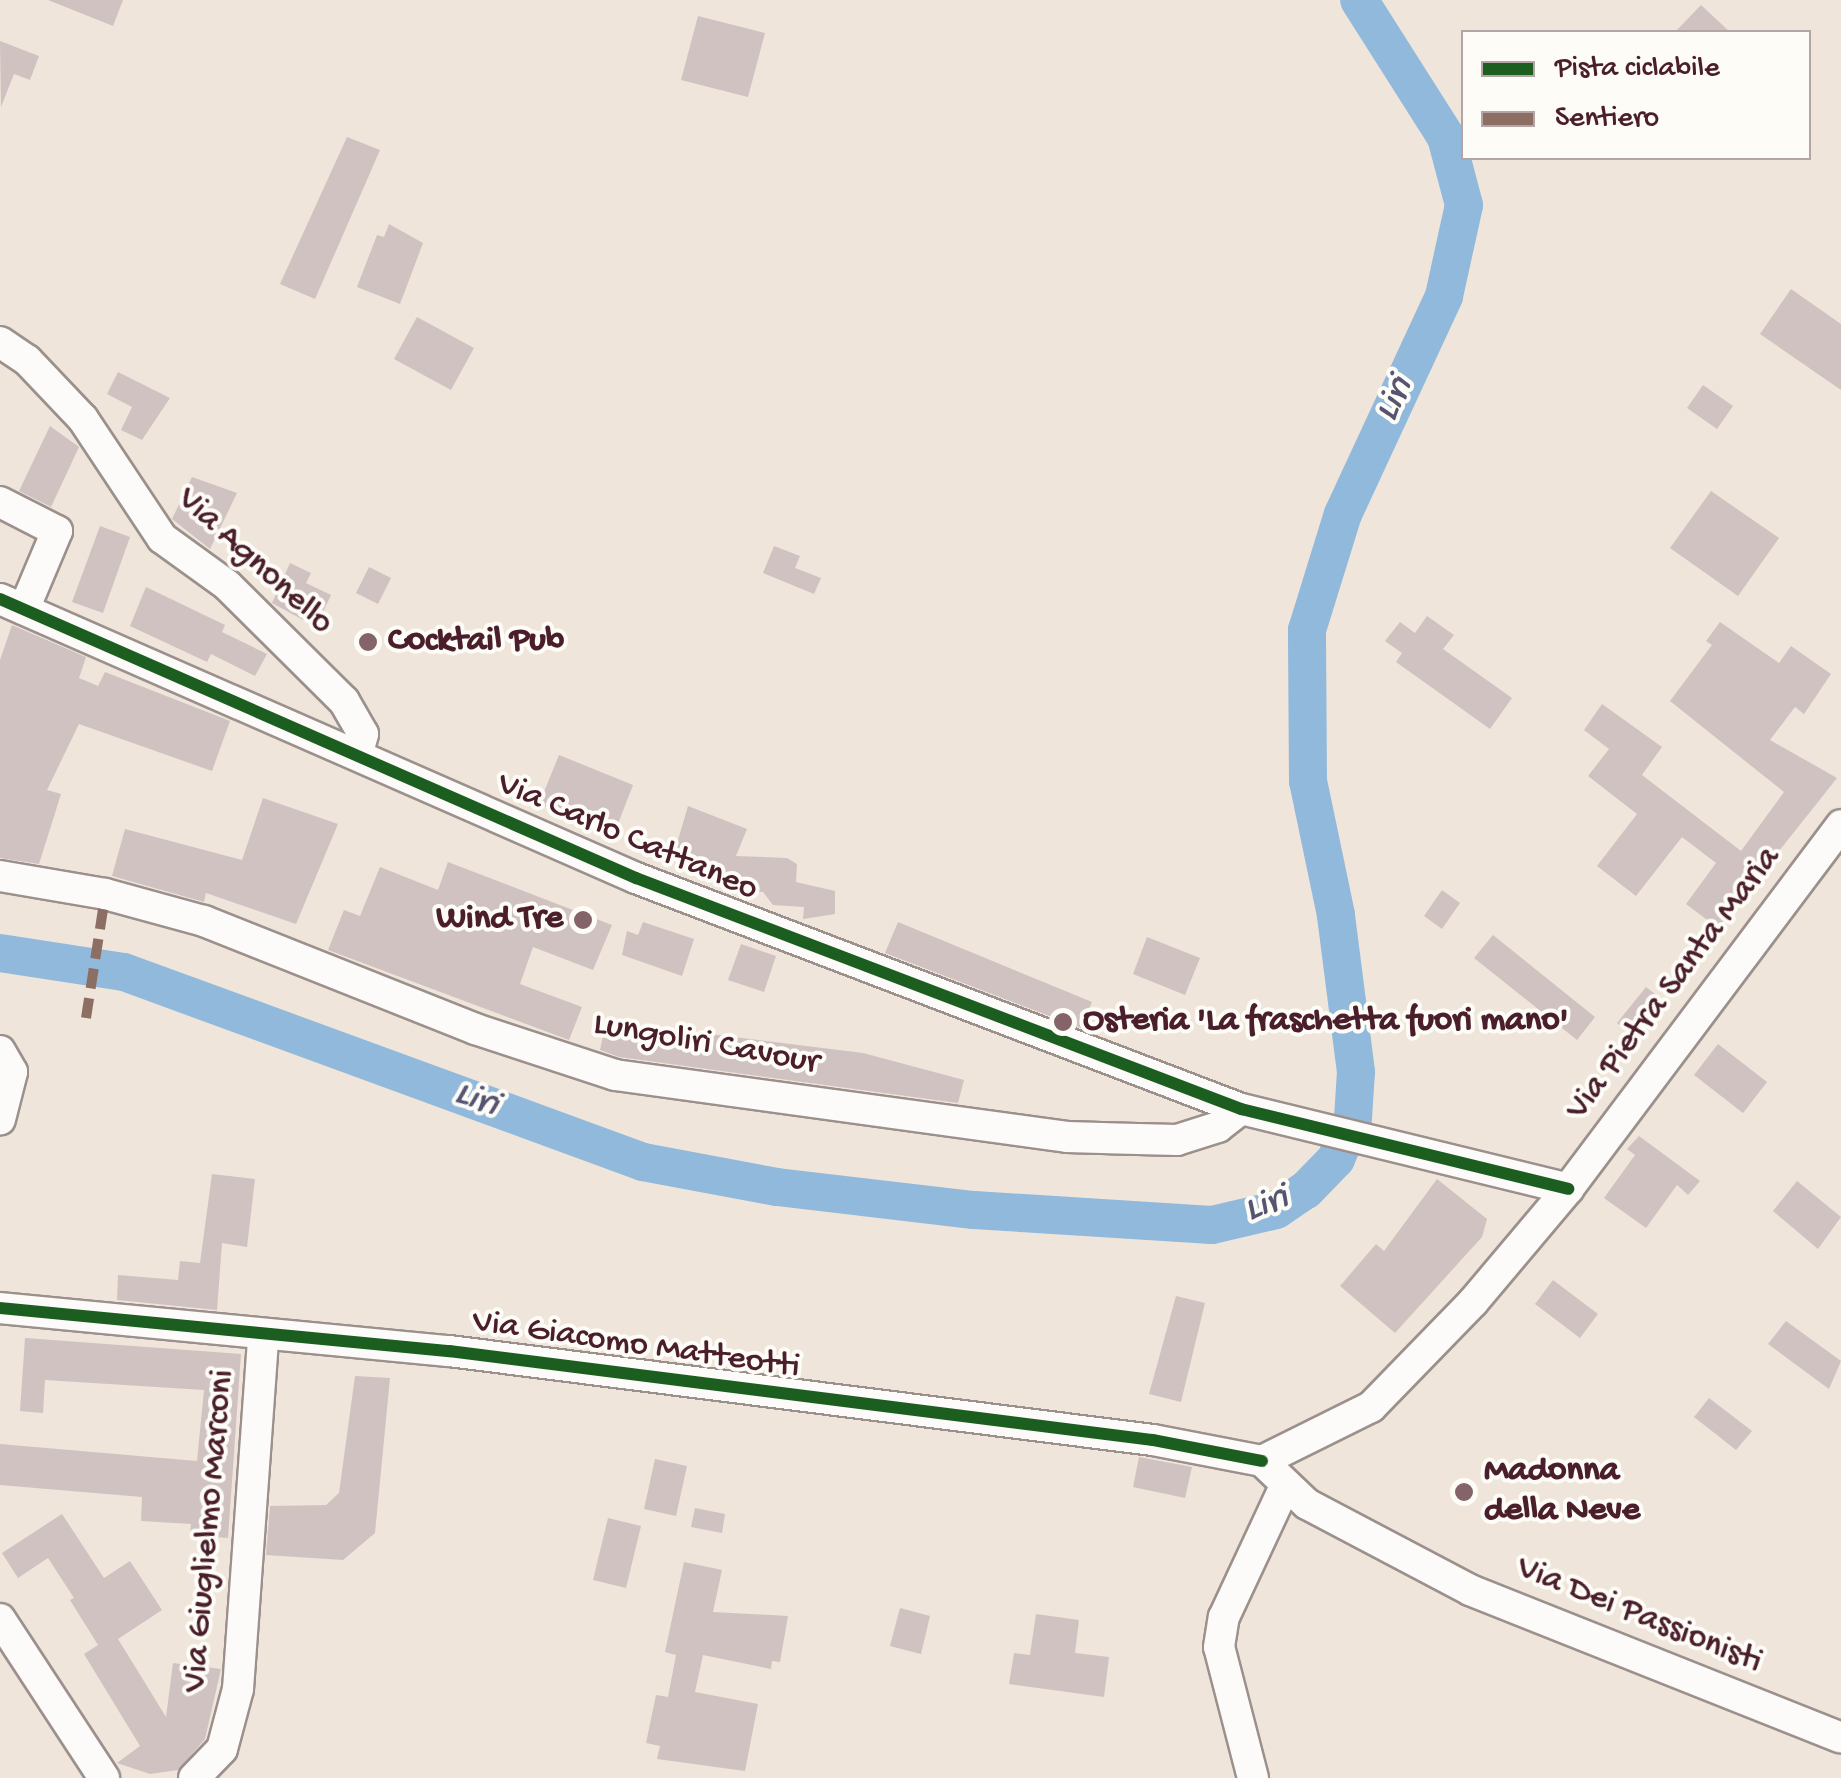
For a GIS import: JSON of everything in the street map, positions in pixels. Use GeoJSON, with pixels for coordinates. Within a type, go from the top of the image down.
{"type":"FeatureCollection","features":[{"type":"Feature","properties":{"kind":"street","name":"Via Agnonello"},"geometry":{"type":"LineString","coordinates":[[0,342],[27,360],[83,420],[162,538],[226,585],[344,701],[362,734],[358,753]]}},
{"type":"Feature","properties":{"kind":"street"},"geometry":{"type":"LineString","coordinates":[[0,502],[57,530],[12,604]]}},
{"type":"Feature","properties":{"kind":"street","name":"Via Carlo Cattaneo"},"geometry":{"type":"LineString","coordinates":[[12,604],[636,878],[1252,1112],[1568,1188]]}},
{"type":"Feature","properties":{"kind":"street","name":"Via Pietra Santa Maria"},"geometry":{"type":"LineString","coordinates":[[1262,1461],[1371,1407],[1474,1302],[1568,1188],[1841,825]]}},
{"type":"Feature","properties":{"kind":"street","name":"Lungoliri Cavour"},"geometry":{"type":"LineString","coordinates":[[0,876],[104,894],[204,921],[474,1029],[615,1075],[1067,1136],[1177,1140],[1252,1112]]}},
{"type":"Feature","properties":{"kind":"street"},"geometry":{"type":"LineString","coordinates":[[0,1050],[12,1072],[0,1119]]}},
{"type":"Feature","properties":{"kind":"street","name":"Via Giacomo Matteotti"},"geometry":{"type":"LineString","coordinates":[[0,1308],[263,1338],[450,1352],[1153,1440],[1262,1461]]}},
{"type":"Feature","properties":{"kind":"street","name":"Via Giuglielmo Marconi"},"geometry":{"type":"LineString","coordinates":[[194,1778],[222,1748],[238,1690],[263,1338]]}},
{"type":"Feature","properties":{"kind":"street","name":"Via Dei Passionisti"},"geometry":{"type":"LineString","coordinates":[[1262,1461],[1285,1486],[1470,1590],[1841,1738]]}},
{"type":"Feature","properties":{"kind":"street"},"geometry":{"type":"LineString","coordinates":[[1253,1778],[1219,1647],[1224,1617],[1285,1486]]}},
{"type":"Feature","properties":{"kind":"street"},"geometry":{"type":"LineString","coordinates":[[0,1618],[104,1778]]}},
{"type":"Feature","properties":{"kind":"building"},"geometry":{"type":"Polygon","coordinates":[[[48,0],[123,0],[113,26],[48,0]]]}},
{"type":"Feature","properties":{"kind":"building"},"geometry":{"type":"Polygon","coordinates":[[[1701,5],[1728,30],[1677,30],[1701,5]]]}},
{"type":"Feature","properties":{"kind":"building"},"geometry":{"type":"Polygon","coordinates":[[[698,16],[765,33],[748,97],[681,80],[698,16]]]}},
{"type":"Feature","properties":{"kind":"building"},"geometry":{"type":"Polygon","coordinates":[[[0,41],[39,56],[30,80],[14,74],[1,107],[0,41]]]}},
{"type":"Feature","properties":{"kind":"building"},"geometry":{"type":"Polygon","coordinates":[[[347,137],[380,150],[315,299],[280,284],[347,137]]]}},
{"type":"Feature","properties":{"kind":"building"},"geometry":{"type":"Polygon","coordinates":[[[389,224],[423,243],[400,304],[357,287],[377,235],[384,237],[389,224]]]}},
{"type":"Feature","properties":{"kind":"building"},"geometry":{"type":"Polygon","coordinates":[[[1791,289],[1841,324],[1841,390],[1760,334],[1791,289]]]}},
{"type":"Feature","properties":{"kind":"building"},"geometry":{"type":"Polygon","coordinates":[[[417,317],[474,348],[451,390],[394,359],[417,317]]]}},
{"type":"Feature","properties":{"kind":"building"},"geometry":{"type":"Polygon","coordinates":[[[118,372],[170,398],[142,440],[121,430],[132,407],[107,394],[118,372]]]}},
{"type":"Feature","properties":{"kind":"building"},"geometry":{"type":"Polygon","coordinates":[[[1703,385],[1733,406],[1717,429],[1687,408],[1703,385]]]}},
{"type":"Feature","properties":{"kind":"building"},"geometry":{"type":"Polygon","coordinates":[[[50,426],[79,447],[51,507],[19,491],[50,426]]]}},
{"type":"Feature","properties":{"kind":"building"},"geometry":{"type":"Polygon","coordinates":[[[192,477],[237,493],[210,549],[172,519],[192,477]]]}},
{"type":"Feature","properties":{"kind":"building"},"geometry":{"type":"Polygon","coordinates":[[[1711,491],[1779,538],[1738,596],[1670,548],[1711,491]]]}},
{"type":"Feature","properties":{"kind":"building"},"geometry":{"type":"Polygon","coordinates":[[[100,526],[130,537],[103,613],[72,602],[100,526]]]}},
{"type":"Feature","properties":{"kind":"building"},"geometry":{"type":"Polygon","coordinates":[[[774,546],[800,556],[795,568],[821,578],[814,594],[763,573],[774,546]]]}},
{"type":"Feature","properties":{"kind":"building"},"geometry":{"type":"Polygon","coordinates":[[[290,563],[311,573],[306,583],[331,595],[316,627],[272,603],[290,563]]]}},
{"type":"Feature","properties":{"kind":"building"},"geometry":{"type":"Polygon","coordinates":[[[369,567],[391,578],[378,604],[356,593],[369,567]]]}},
{"type":"Feature","properties":{"kind":"building"},"geometry":{"type":"Polygon","coordinates":[[[146,587],[225,625],[222,632],[267,654],[255,676],[211,654],[207,662],[130,626],[146,587]]]}},
{"type":"Feature","properties":{"kind":"building"},"geometry":{"type":"Polygon","coordinates":[[[1427,616],[1454,635],[1443,649],[1512,698],[1490,729],[1396,662],[1402,653],[1385,641],[1400,622],[1415,633],[1427,616]]]}},
{"type":"Feature","properties":{"kind":"building"},"geometry":{"type":"Polygon","coordinates":[[[1720,622],[1779,663],[1791,646],[1831,674],[1804,714],[1795,707],[1770,740],[1837,778],[1718,928],[1686,904],[1716,863],[1682,837],[1636,896],[1597,866],[1637,814],[1588,776],[1609,749],[1584,730],[1602,704],[1662,747],[1642,775],[1741,851],[1784,792],[1670,701],[1712,645],[1706,641],[1720,622]]]}},
{"type":"Feature","properties":{"kind":"building"},"geometry":{"type":"Polygon","coordinates":[[[12,625],[86,657],[79,678],[98,686],[105,672],[230,721],[212,771],[79,724],[47,790],[61,794],[39,864],[0,858],[0,660],[12,625]]]}},
{"type":"Feature","properties":{"kind":"building"},"geometry":{"type":"Polygon","coordinates":[[[559,755],[633,785],[614,834],[539,804],[559,755]]]}},
{"type":"Feature","properties":{"kind":"building"},"geometry":{"type":"Polygon","coordinates":[[[263,798],[338,824],[296,924],[206,893],[204,902],[112,876],[125,829],[242,860],[263,798]]]}},
{"type":"Feature","properties":{"kind":"building"},"geometry":{"type":"Polygon","coordinates":[[[688,806],[747,829],[736,856],[787,858],[797,864],[796,882],[835,891],[835,914],[803,919],[804,907],[773,905],[763,892],[750,891],[750,882],[684,857],[676,847],[688,806]]]}},
{"type":"Feature","properties":{"kind":"building"},"geometry":{"type":"Polygon","coordinates":[[[448,862],[612,925],[593,970],[533,947],[520,984],[582,1007],[569,1040],[328,950],[344,910],[360,916],[380,867],[438,890],[448,862]]]}},
{"type":"Feature","properties":{"kind":"building"},"geometry":{"type":"Polygon","coordinates":[[[1442,890],[1460,903],[1442,929],[1424,916],[1442,890]]]}},
{"type":"Feature","properties":{"kind":"building"},"geometry":{"type":"Polygon","coordinates":[[[643,922],[694,939],[682,976],[622,955],[627,931],[638,935],[643,922]]]}},
{"type":"Feature","properties":{"kind":"building"},"geometry":{"type":"Polygon","coordinates":[[[898,922],[1092,1002],[1081,1028],[885,953],[898,922]]]}},
{"type":"Feature","properties":{"kind":"building"},"geometry":{"type":"Polygon","coordinates":[[[1493,935],[1595,1017],[1577,1040],[1474,958],[1493,935]]]}},
{"type":"Feature","properties":{"kind":"building"},"geometry":{"type":"Polygon","coordinates":[[[1147,937],[1200,958],[1185,995],[1133,974],[1147,937]]]}},
{"type":"Feature","properties":{"kind":"building"},"geometry":{"type":"Polygon","coordinates":[[[741,944],[776,956],[764,992],[728,980],[741,944]]]}},
{"type":"Feature","properties":{"kind":"building"},"geometry":{"type":"Polygon","coordinates":[[[1646,987],[1659,997],[1630,1034],[1617,1023],[1646,987]]]}},
{"type":"Feature","properties":{"kind":"building"},"geometry":{"type":"Polygon","coordinates":[[[606,1021],[863,1053],[964,1080],[958,1103],[619,1057],[600,1050],[606,1021]]]}},
{"type":"Feature","properties":{"kind":"building"},"geometry":{"type":"Polygon","coordinates":[[[1718,1044],[1767,1082],[1743,1113],[1694,1075],[1718,1044]]]}},
{"type":"Feature","properties":{"kind":"building"},"geometry":{"type":"Polygon","coordinates":[[[1639,1136],[1700,1181],[1688,1195],[1677,1185],[1646,1228],[1604,1198],[1635,1155],[1627,1149],[1639,1136]]]}},
{"type":"Feature","properties":{"kind":"building"},"geometry":{"type":"Polygon","coordinates":[[[212,1174],[255,1179],[247,1247],[222,1243],[217,1310],[117,1300],[118,1275],[178,1280],[180,1261],[200,1263],[212,1174]]]}},
{"type":"Feature","properties":{"kind":"building"},"geometry":{"type":"Polygon","coordinates":[[[1437,1179],[1487,1219],[1482,1237],[1395,1333],[1340,1286],[1376,1244],[1384,1251],[1437,1179]]]}},
{"type":"Feature","properties":{"kind":"building"},"geometry":{"type":"Polygon","coordinates":[[[1797,1181],[1841,1217],[1818,1249],[1773,1211],[1797,1181]]]}},
{"type":"Feature","properties":{"kind":"building"},"geometry":{"type":"Polygon","coordinates":[[[1553,1280],[1598,1314],[1580,1338],[1535,1304],[1553,1280]]]}},
{"type":"Feature","properties":{"kind":"building"},"geometry":{"type":"Polygon","coordinates":[[[1176,1296],[1205,1303],[1181,1402],[1149,1394],[1176,1296]]]}},
{"type":"Feature","properties":{"kind":"building"},"geometry":{"type":"Polygon","coordinates":[[[1786,1321],[1841,1361],[1829,1389],[1768,1344],[1786,1321]]]}},
{"type":"Feature","properties":{"kind":"building"},"geometry":{"type":"Polygon","coordinates":[[[25,1338],[241,1354],[228,1538],[190,1535],[191,1524],[141,1521],[142,1497],[0,1485],[0,1444],[197,1461],[204,1390],[45,1380],[43,1413],[20,1411],[25,1338]]]}},
{"type":"Feature","properties":{"kind":"building"},"geometry":{"type":"Polygon","coordinates":[[[355,1376],[390,1378],[375,1533],[343,1560],[266,1555],[270,1506],[326,1505],[339,1493],[355,1376]]]}},
{"type":"Feature","properties":{"kind":"building"},"geometry":{"type":"Polygon","coordinates":[[[1709,1398],[1752,1431],[1736,1450],[1694,1417],[1709,1398]]]}},
{"type":"Feature","properties":{"kind":"building"},"geometry":{"type":"Polygon","coordinates":[[[1139,1457],[1192,1467],[1185,1498],[1133,1487],[1139,1457]]]}},
{"type":"Feature","properties":{"kind":"building"},"geometry":{"type":"Polygon","coordinates":[[[655,1459],[687,1466],[676,1516],[644,1509],[655,1459]]]}},
{"type":"Feature","properties":{"kind":"building"},"geometry":{"type":"Polygon","coordinates":[[[695,1508],[725,1514],[722,1533],[691,1527],[695,1508]]]}},
{"type":"Feature","properties":{"kind":"building"},"geometry":{"type":"Polygon","coordinates":[[[62,1514],[104,1578],[130,1561],[162,1610],[118,1639],[166,1717],[173,1663],[221,1669],[205,1739],[178,1770],[150,1774],[117,1763],[140,1746],[84,1654],[98,1645],[70,1600],[74,1598],[48,1558],[18,1578],[2,1553],[62,1514]]]}},
{"type":"Feature","properties":{"kind":"building"},"geometry":{"type":"Polygon","coordinates":[[[608,1518],[641,1526],[626,1588],[593,1580],[608,1518]]]}},
{"type":"Feature","properties":{"kind":"building"},"geometry":{"type":"Polygon","coordinates":[[[684,1562],[722,1570],[713,1612],[788,1616],[780,1662],[772,1661],[771,1669],[703,1655],[695,1692],[758,1704],[745,1771],[657,1759],[660,1746],[646,1743],[656,1695],[668,1697],[676,1655],[665,1652],[684,1562]]]}},
{"type":"Feature","properties":{"kind":"building"},"geometry":{"type":"Polygon","coordinates":[[[900,1608],[930,1616],[921,1654],[890,1646],[900,1608]]]}},
{"type":"Feature","properties":{"kind":"building"},"geometry":{"type":"Polygon","coordinates":[[[1036,1614],[1079,1620],[1075,1653],[1109,1657],[1104,1697],[1009,1684],[1014,1653],[1030,1655],[1036,1614]]]}},
{"type":"Feature","properties":{"kind":"waterway","name":"Liri"},"geometry":{"type":"LineString","coordinates":[[0,953],[124,972],[643,1162],[777,1187],[974,1210],[1212,1225],[1276,1210],[1306,1190],[1336,1159],[1353,1118],[1356,1072],[1336,915],[1308,781],[1307,630],[1343,514],[1444,296],[1464,205],[1446,137],[1359,0]]}},
{"type":"Feature","properties":{"kind":"marked path"},"geometry":{"type":"LineString","coordinates":[[86,1018],[104,903]]}},
{"type":"Feature","properties":{"kind":"cycle path"},"geometry":{"type":"LineString","coordinates":[[0,599],[636,878],[1241,1109],[1568,1189]]}},
{"type":"Feature","properties":{"kind":"cycle path"},"geometry":{"type":"LineString","coordinates":[[0,1308],[449,1351],[1153,1440],[1262,1461]]}},
{"type":"Feature","properties":{"kind":"place","name":"Cocktail Pub"},"geometry":{"type":"Point","coordinates":[368,642]}},
{"type":"Feature","properties":{"kind":"place","name":"Wind Tre"},"geometry":{"type":"Point","coordinates":[583,920]}},
{"type":"Feature","properties":{"kind":"place","name":"Osteria 'La fraschetta fuori mano'"},"geometry":{"type":"Point","coordinates":[1063,1022]}},
{"type":"Feature","properties":{"kind":"place","name":"Madonna della Neve"},"geometry":{"type":"Point","coordinates":[1464,1492]}}]}
